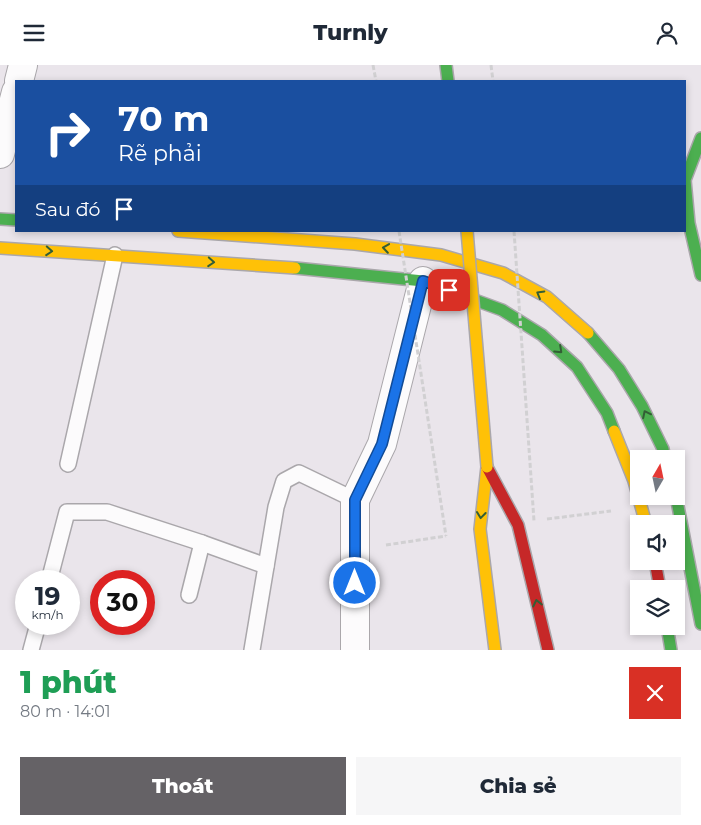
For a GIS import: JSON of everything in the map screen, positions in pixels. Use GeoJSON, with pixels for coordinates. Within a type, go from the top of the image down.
{"type":"FeatureCollection","features":[{"type":"Feature","properties":{"kind":"main road"},"geometry":{"type":"LineString","coordinates":[[446,65],[448,80]]}},
{"type":"Feature","properties":{"kind":"main road"},"geometry":{"type":"LineString","coordinates":[[686,177],[701,138]]}},
{"type":"Feature","properties":{"kind":"main road"},"geometry":{"type":"LineString","coordinates":[[686,191],[689,223],[701,275]]}},
{"type":"Feature","properties":{"kind":"main road"},"geometry":{"type":"LineString","coordinates":[[0,219],[15,220]]}},
{"type":"Feature","properties":{"kind":"main road"},"geometry":{"type":"LineString","coordinates":[[192,232],[355,244],[441,255],[503,273],[547,297],[584,327],[619,369],[642,406],[662,450]]}},
{"type":"Feature","properties":{"kind":"main road"},"geometry":{"type":"LineString","coordinates":[[467,232],[487,467],[480,529],[495,650]]}},
{"type":"Feature","properties":{"kind":"main road"},"geometry":{"type":"LineString","coordinates":[[0,247],[315,269],[423,281],[502,310],[542,335],[577,367],[607,413],[634,481],[643,515]]}},
{"type":"Feature","properties":{"kind":"main road"},"geometry":{"type":"LineString","coordinates":[[487,467],[518,525],[548,650]]}},
{"type":"Feature","properties":{"kind":"main road"},"geometry":{"type":"LineString","coordinates":[[678,505],[701,624]]}},
{"type":"Feature","properties":{"kind":"main road"},"geometry":{"type":"LineString","coordinates":[[668,635],[671,650]]}},
{"type":"Feature","properties":{"kind":"street"},"geometry":{"type":"LineString","coordinates":[[19,80],[23,65]]}},
{"type":"Feature","properties":{"kind":"street"},"geometry":{"type":"LineString","coordinates":[[0,154],[15,96]]}},
{"type":"Feature","properties":{"kind":"street"},"geometry":{"type":"LineString","coordinates":[[355,650],[355,500],[382,444],[423,281]]}},
{"type":"Feature","properties":{"kind":"lane"},"geometry":{"type":"LineString","coordinates":[[68,464],[115,255]]}},
{"type":"Feature","properties":{"kind":"lane"},"geometry":{"type":"LineString","coordinates":[[252,650],[276,507],[284,481],[299,473],[355,500]]}},
{"type":"Feature","properties":{"kind":"lane"},"geometry":{"type":"LineString","coordinates":[[52,570],[67,512],[106,512],[266,566]]}},
{"type":"Feature","properties":{"kind":"lane"},"geometry":{"type":"LineString","coordinates":[[189,595],[202,543]]}},
{"type":"Feature","properties":{"kind":"lane"},"geometry":{"type":"LineString","coordinates":[[31,650],[35,635]]}},
{"type":"Feature","properties":{"kind":"path"},"geometry":{"type":"LineString","coordinates":[[373,65],[376,80]]}},
{"type":"Feature","properties":{"kind":"path"},"geometry":{"type":"LineString","coordinates":[[491,65],[493,80]]}},
{"type":"Feature","properties":{"kind":"path"},"geometry":{"type":"LineString","coordinates":[[355,550],[446,536],[399,232]]}},
{"type":"Feature","properties":{"kind":"path"},"geometry":{"type":"LineString","coordinates":[[514,232],[534,521]]}},
{"type":"Feature","properties":{"kind":"path"},"geometry":{"type":"LineString","coordinates":[[544,520],[641,507]]}},
{"type":"Feature","properties":{"kind":"traffic: fast"},"geometry":{"type":"LineString","coordinates":[[446,65],[448,80]]}},
{"type":"Feature","properties":{"kind":"traffic: fast"},"geometry":{"type":"LineString","coordinates":[[686,177],[701,138]]}},
{"type":"Feature","properties":{"kind":"traffic: fast"},"geometry":{"type":"LineString","coordinates":[[686,191],[689,223],[701,275]]}},
{"type":"Feature","properties":{"kind":"traffic: fast"},"geometry":{"type":"LineString","coordinates":[[0,219],[15,220]]}},
{"type":"Feature","properties":{"kind":"traffic: fast"},"geometry":{"type":"LineString","coordinates":[[295,268],[423,281],[502,310],[542,335],[577,367],[607,413],[614,431]]}},
{"type":"Feature","properties":{"kind":"traffic: fast"},"geometry":{"type":"LineString","coordinates":[[588,333],[619,369],[642,406],[663,450]]}},
{"type":"Feature","properties":{"kind":"traffic: fast"},"geometry":{"type":"LineString","coordinates":[[678,505],[701,624]]}},
{"type":"Feature","properties":{"kind":"traffic: fast"},"geometry":{"type":"LineString","coordinates":[[668,635],[671,650]]}},
{"type":"Feature","properties":{"kind":"traffic: slow"},"geometry":{"type":"LineString","coordinates":[[192,232],[355,244],[441,255],[503,273],[547,297],[588,333]]}},
{"type":"Feature","properties":{"kind":"traffic: slow"},"geometry":{"type":"LineString","coordinates":[[467,232],[487,467]]}},
{"type":"Feature","properties":{"kind":"traffic: slow"},"geometry":{"type":"LineString","coordinates":[[0,248],[295,268]]}},
{"type":"Feature","properties":{"kind":"traffic: slow"},"geometry":{"type":"LineString","coordinates":[[614,431],[634,481],[643,515]]}},
{"type":"Feature","properties":{"kind":"traffic: slow"},"geometry":{"type":"LineString","coordinates":[[487,467],[480,529],[495,650]]}},
{"type":"Feature","properties":{"kind":"traffic: jam"},"geometry":{"type":"LineString","coordinates":[[487,467],[518,525],[548,650]]}},
{"type":"Feature","properties":{"kind":"traffic: jam"},"geometry":{"type":"LineString","coordinates":[[657,570],[658,580]]}},
{"type":"Feature","properties":{"kind":"route"},"geometry":{"type":"LineString","coordinates":[[355,583],[355,500],[382,444],[423,281],[449,290]]}}]}
